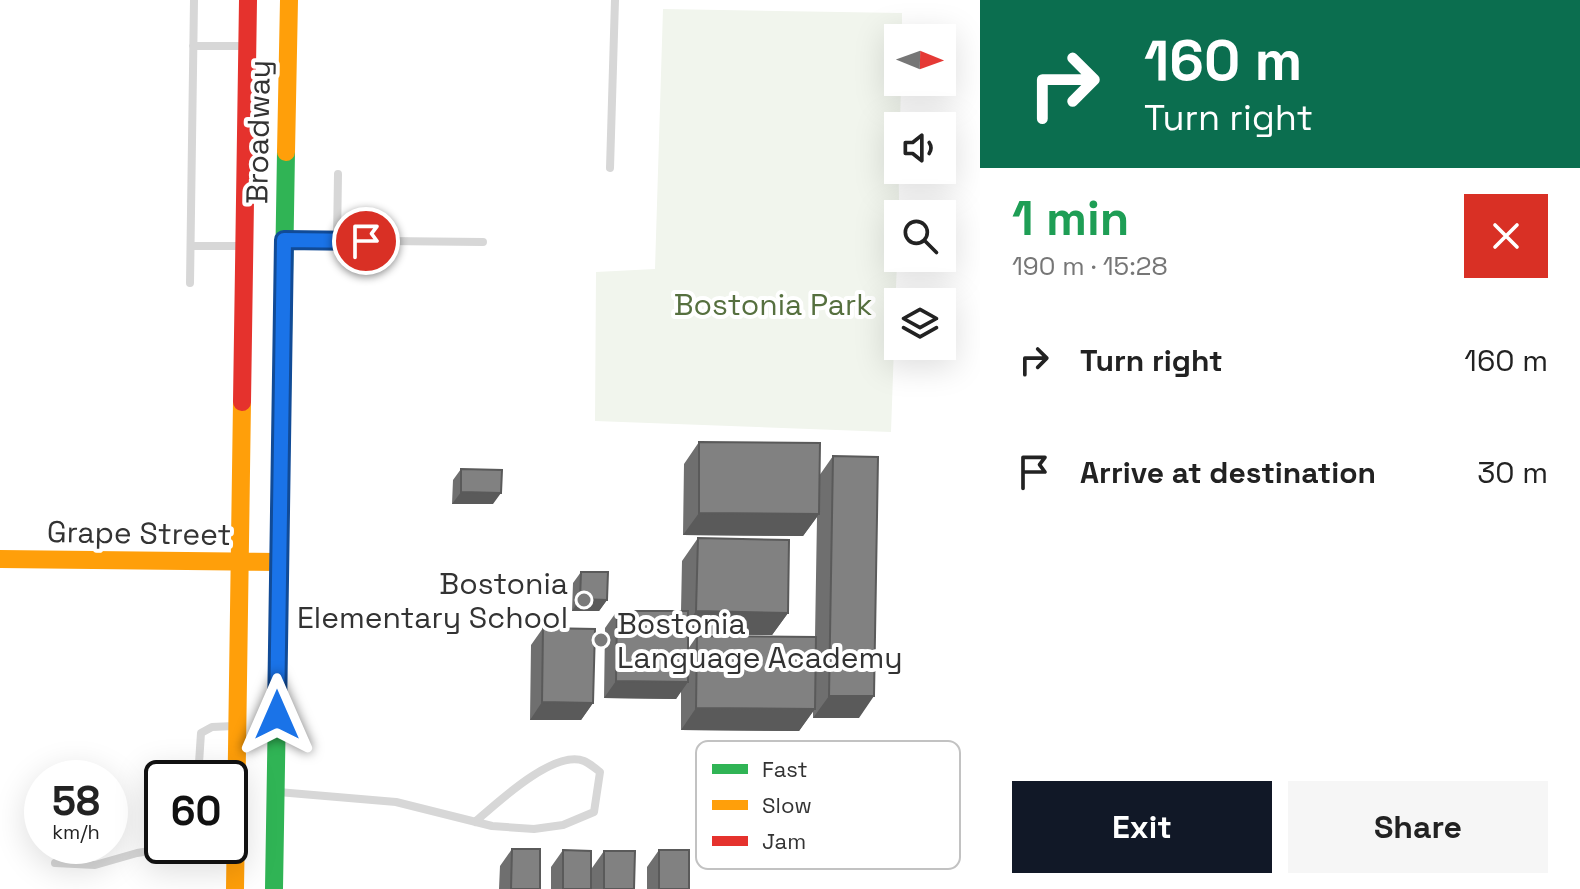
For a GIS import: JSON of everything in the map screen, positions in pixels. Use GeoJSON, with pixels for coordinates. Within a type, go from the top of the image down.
{"type":"FeatureCollection","features":[{"type":"Feature","properties":{"kind":"main road","name":"Broadway"},"geometry":{"type":"LineString","coordinates":[[236,760],[248,0]]}},
{"type":"Feature","properties":{"kind":"main road","name":"Broadway"},"geometry":{"type":"LineString","coordinates":[[274,889],[289,0]]}},
{"type":"Feature","properties":{"kind":"main road","name":"Grape Street"},"geometry":{"type":"LineString","coordinates":[[0,559],[278,562]]}},
{"type":"Feature","properties":{"kind":"main road","name":"Broadway"},"geometry":{"type":"LineString","coordinates":[[234,864],[235,889]]}},
{"type":"Feature","properties":{"kind":"lane"},"geometry":{"type":"LineString","coordinates":[[190,283],[194,0]]}},
{"type":"Feature","properties":{"kind":"lane"},"geometry":{"type":"LineString","coordinates":[[610,168],[615,0]]}},
{"type":"Feature","properties":{"kind":"lane"},"geometry":{"type":"LineString","coordinates":[[193,46],[247,46]]}},
{"type":"Feature","properties":{"kind":"lane"},"geometry":{"type":"LineString","coordinates":[[337,241],[338,174]]}},
{"type":"Feature","properties":{"kind":"lane"},"geometry":{"type":"LineString","coordinates":[[284,240],[483,242]]}},
{"type":"Feature","properties":{"kind":"lane"},"geometry":{"type":"LineString","coordinates":[[191,246],[244,246]]}},
{"type":"Feature","properties":{"kind":"lane"},"geometry":{"type":"LineString","coordinates":[[199,760],[201,733],[212,727],[237,726]]}},
{"type":"Feature","properties":{"kind":"lane"},"geometry":{"type":"LineString","coordinates":[[277,792],[396,802],[475,822],[534,829],[573,821],[594,812],[600,772],[582,760],[560,759],[500,800],[475,822]]}},
{"type":"Feature","properties":{"kind":"lane"},"geometry":{"type":"LineString","coordinates":[[75,864],[98,864]]}},
{"type":"Feature","properties":{"kind":"green space","name":"Bostonia Park"},"geometry":{"type":"Polygon","coordinates":[[[663,9],[902,13],[902,24],[884,24],[884,96],[901,96],[900,112],[884,112],[884,184],[899,184],[899,200],[884,200],[884,272],[897,272],[896,288],[884,288],[884,360],[894,360],[891,432],[595,421],[596,272],[655,269],[663,9]]]}},
{"type":"Feature","properties":{"kind":"building"},"geometry":{"type":"Polygon","coordinates":[[[699,442],[820,443],[819,514],[699,513],[699,442]]]}},
{"type":"Feature","properties":{"kind":"building"},"geometry":{"type":"Polygon","coordinates":[[[833,456],[878,457],[874,696],[829,696],[833,456]]]}},
{"type":"Feature","properties":{"kind":"building"},"geometry":{"type":"Polygon","coordinates":[[[461,469],[502,470],[501,493],[461,492],[461,469]]]}},
{"type":"Feature","properties":{"kind":"building"},"geometry":{"type":"Polygon","coordinates":[[[698,538],[789,540],[788,613],[696,611],[698,538]]]}},
{"type":"Feature","properties":{"kind":"building"},"geometry":{"type":"Polygon","coordinates":[[[581,572],[608,572],[607,600],[580,599],[581,572]]]}},
{"type":"Feature","properties":{"kind":"building"},"geometry":{"type":"Polygon","coordinates":[[[617,611],[688,611],[688,682],[616,681],[617,611]]]}},
{"type":"Feature","properties":{"kind":"building"},"geometry":{"type":"Polygon","coordinates":[[[543,628],[595,629],[593,703],[542,702],[543,628]]]}},
{"type":"Feature","properties":{"kind":"building"},"geometry":{"type":"Polygon","coordinates":[[[697,636],[816,637],[815,709],[696,708],[697,636]]]}},
{"type":"Feature","properties":{"kind":"building"},"geometry":{"type":"Polygon","coordinates":[[[512,849],[540,849],[540,889],[511,889],[512,849]]]}},
{"type":"Feature","properties":{"kind":"building"},"geometry":{"type":"Polygon","coordinates":[[[563,850],[591,851],[591,889],[563,889],[563,850]]]}},
{"type":"Feature","properties":{"kind":"building"},"geometry":{"type":"Polygon","coordinates":[[[659,850],[689,850],[689,889],[659,889],[659,850]]]}},
{"type":"Feature","properties":{"kind":"building"},"geometry":{"type":"Polygon","coordinates":[[[604,851],[635,851],[634,889],[604,889],[604,851]]]}},
{"type":"Feature","properties":{"kind":"traffic: fast"},"geometry":{"type":"LineString","coordinates":[[274,889],[286,152]]}},
{"type":"Feature","properties":{"kind":"traffic: slow"},"geometry":{"type":"LineString","coordinates":[[286,152],[289,0]]}},
{"type":"Feature","properties":{"kind":"traffic: slow"},"geometry":{"type":"LineString","coordinates":[[235,889],[242,402]]}},
{"type":"Feature","properties":{"kind":"traffic: slow"},"geometry":{"type":"LineString","coordinates":[[0,559],[278,562]]}},
{"type":"Feature","properties":{"kind":"traffic: jam"},"geometry":{"type":"LineString","coordinates":[[242,402],[248,0]]}},
{"type":"Feature","properties":{"kind":"place","name":"Bostonia Elementary School"},"geometry":{"type":"Point","coordinates":[584,600]}},
{"type":"Feature","properties":{"kind":"place","name":"Bostonia Language Academy"},"geometry":{"type":"Point","coordinates":[601,640]}},
{"type":"Feature","properties":{"kind":"route"},"geometry":{"type":"LineString","coordinates":[[277,715],[284,240],[366,241]]}}]}
